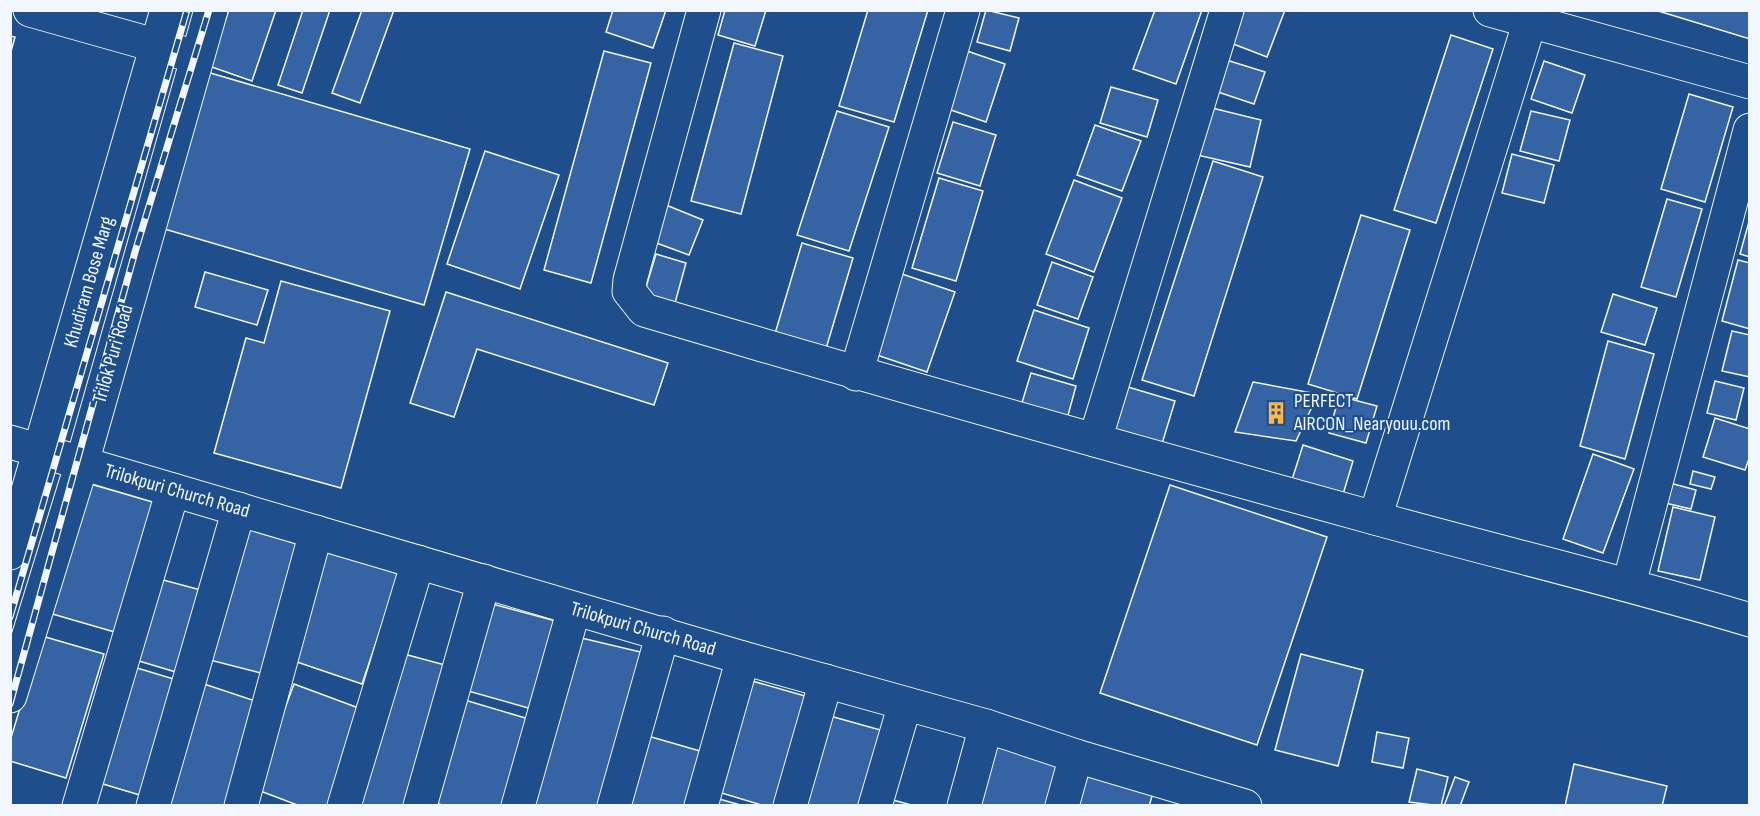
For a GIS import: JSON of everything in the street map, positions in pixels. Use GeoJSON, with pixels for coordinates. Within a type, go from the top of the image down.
{"type":"FeatureCollection","features":[{"type":"Feature","properties":{"kind":"street"},"geometry":{"type":"LineString","coordinates":[[30,10],[198,57]]}},
{"type":"Feature","properties":{"kind":"street","name":"Khudiram Bose Marg"},"geometry":{"type":"LineString","coordinates":[[10,553],[26,446],[167,10]]}},
{"type":"Feature","properties":{"kind":"street","name":"Trilok Puri Road"},"geometry":{"type":"LineString","coordinates":[[10,696],[82,463],[211,10]]}},
{"type":"Feature","properties":{"kind":"street"},"geometry":{"type":"LineString","coordinates":[[704,10],[630,280],[629,291],[644,310],[856,374],[1375,518],[1629,584],[1749,620]]}},
{"type":"Feature","properties":{"kind":"street"},"geometry":{"type":"LineString","coordinates":[[856,374],[963,10]]}},
{"type":"Feature","properties":{"kind":"street"},"geometry":{"type":"LineString","coordinates":[[1095,440],[1227,10]]}},
{"type":"Feature","properties":{"kind":"street"},"geometry":{"type":"LineString","coordinates":[[1490,10],[1749,82]]}},
{"type":"Feature","properties":{"kind":"street"},"geometry":{"type":"LineString","coordinates":[[1375,518],[1530,21]]}},
{"type":"Feature","properties":{"kind":"street"},"geometry":{"type":"LineString","coordinates":[[1629,584],[1749,130]]}},
{"type":"Feature","properties":{"kind":"street","name":"Trilokpuri Church Road"},"geometry":{"type":"LineString","coordinates":[[26,446],[574,609],[986,726],[1076,756],[1162,794],[1243,805]]}},
{"type":"Feature","properties":{"kind":"street"},"geometry":{"type":"LineString","coordinates":[[79,806],[173,490]]}},
{"type":"Feature","properties":{"kind":"street"},"geometry":{"type":"LineString","coordinates":[[153,806],[238,509]]}},
{"type":"Feature","properties":{"kind":"street"},"geometry":{"type":"LineString","coordinates":[[242,806],[316,532]]}},
{"type":"Feature","properties":{"kind":"street"},"geometry":{"type":"LineString","coordinates":[[344,806],[418,561]]}},
{"type":"Feature","properties":{"kind":"street"},"geometry":{"type":"LineString","coordinates":[[420,806],[484,581]]}},
{"type":"Feature","properties":{"kind":"street"},"geometry":{"type":"LineString","coordinates":[[518,806],[574,609]]}},
{"type":"Feature","properties":{"kind":"street"},"geometry":{"type":"LineString","coordinates":[[614,806],[663,633]]}},
{"type":"Feature","properties":{"kind":"street"},"geometry":{"type":"LineString","coordinates":[[701,806],[743,658]]}},
{"type":"Feature","properties":{"kind":"street"},"geometry":{"type":"LineString","coordinates":[[790,806],[826,681]]}},
{"type":"Feature","properties":{"kind":"street"},"geometry":{"type":"LineString","coordinates":[[875,806],[905,704]]}},
{"type":"Feature","properties":{"kind":"street"},"geometry":{"type":"LineString","coordinates":[[964,806],[986,726]]}},
{"type":"Feature","properties":{"kind":"street"},"geometry":{"type":"LineString","coordinates":[[1062,806],[1076,756]]}},
{"type":"Feature","properties":{"kind":"building"},"geometry":{"type":"Polygon","coordinates":[[[229,10],[276,10],[252,81],[209,66],[229,10]]]}},
{"type":"Feature","properties":{"kind":"building"},"geometry":{"type":"Polygon","coordinates":[[[303,10],[330,10],[302,93],[278,85],[303,10]]]}},
{"type":"Feature","properties":{"kind":"building"},"geometry":{"type":"Polygon","coordinates":[[[362,10],[394,10],[360,103],[332,93],[362,10]]]}},
{"type":"Feature","properties":{"kind":"building"},"geometry":{"type":"Polygon","coordinates":[[[613,10],[666,10],[653,48],[606,32],[613,10]]]}},
{"type":"Feature","properties":{"kind":"building"},"geometry":{"type":"Polygon","coordinates":[[[725,10],[766,10],[755,46],[718,35],[725,10]]]}},
{"type":"Feature","properties":{"kind":"building"},"geometry":{"type":"Polygon","coordinates":[[[868,10],[928,10],[894,122],[839,106],[868,10]]]}},
{"type":"Feature","properties":{"kind":"building"},"geometry":{"type":"Polygon","coordinates":[[[986,10],[1019,18],[1010,51],[977,42],[986,10]]]}},
{"type":"Feature","properties":{"kind":"building"},"geometry":{"type":"Polygon","coordinates":[[[1155,10],[1202,10],[1176,84],[1133,69],[1155,10]]]}},
{"type":"Feature","properties":{"kind":"building"},"geometry":{"type":"Polygon","coordinates":[[[1234,10],[1285,10],[1267,57],[1223,40],[1234,10]]]}},
{"type":"Feature","properties":{"kind":"building"},"geometry":{"type":"Polygon","coordinates":[[[1655,10],[1750,10],[1750,39],[1655,10]]]}},
{"type":"Feature","properties":{"kind":"building"},"geometry":{"type":"Polygon","coordinates":[[[1451,35],[1493,49],[1436,223],[1394,210],[1451,35]]]}},
{"type":"Feature","properties":{"kind":"building"},"geometry":{"type":"Polygon","coordinates":[[[10,36],[15,37],[10,55],[10,36]]]}},
{"type":"Feature","properties":{"kind":"building"},"geometry":{"type":"Polygon","coordinates":[[[734,43],[783,56],[741,214],[691,201],[734,43]]]}},
{"type":"Feature","properties":{"kind":"building"},"geometry":{"type":"Polygon","coordinates":[[[604,51],[651,63],[591,283],[544,270],[604,51]]]}},
{"type":"Feature","properties":{"kind":"building"},"geometry":{"type":"Polygon","coordinates":[[[967,51],[1005,64],[986,122],[948,109],[967,51]]]}},
{"type":"Feature","properties":{"kind":"building"},"geometry":{"type":"Polygon","coordinates":[[[1220,58],[1265,72],[1254,104],[1209,89],[1220,58]]]}},
{"type":"Feature","properties":{"kind":"building"},"geometry":{"type":"Polygon","coordinates":[[[1544,61],[1585,75],[1572,113],[1531,99],[1544,61]]]}},
{"type":"Feature","properties":{"kind":"building"},"geometry":{"type":"Polygon","coordinates":[[[207,72],[470,149],[424,305],[161,228],[207,72]]]}},
{"type":"Feature","properties":{"kind":"building"},"geometry":{"type":"Polygon","coordinates":[[[1111,87],[1158,100],[1147,137],[1100,123],[1111,87]]]}},
{"type":"Feature","properties":{"kind":"building"},"geometry":{"type":"Polygon","coordinates":[[[1689,94],[1733,107],[1705,202],[1661,189],[1689,94]]]}},
{"type":"Feature","properties":{"kind":"building"},"geometry":{"type":"Polygon","coordinates":[[[1208,107],[1261,120],[1250,167],[1197,155],[1208,107]]]}},
{"type":"Feature","properties":{"kind":"building"},"geometry":{"type":"Polygon","coordinates":[[[837,111],[889,127],[849,251],[797,235],[837,111]]]}},
{"type":"Feature","properties":{"kind":"building"},"geometry":{"type":"Polygon","coordinates":[[[1531,111],[1570,120],[1559,161],[1520,151],[1531,111]]]}},
{"type":"Feature","properties":{"kind":"building"},"geometry":{"type":"Polygon","coordinates":[[[953,122],[996,135],[980,186],[937,173],[953,122]]]}},
{"type":"Feature","properties":{"kind":"building"},"geometry":{"type":"Polygon","coordinates":[[[1095,125],[1141,141],[1122,191],[1077,175],[1095,125]]]}},
{"type":"Feature","properties":{"kind":"building"},"geometry":{"type":"Polygon","coordinates":[[[485,151],[559,175],[520,289],[447,264],[485,151]]]}},
{"type":"Feature","properties":{"kind":"building"},"geometry":{"type":"Polygon","coordinates":[[[1512,154],[1554,165],[1544,203],[1502,193],[1512,154]]]}},
{"type":"Feature","properties":{"kind":"building"},"geometry":{"type":"Polygon","coordinates":[[[1213,161],[1263,177],[1194,396],[1142,380],[1213,161]]]}},
{"type":"Feature","properties":{"kind":"building"},"geometry":{"type":"Polygon","coordinates":[[[939,178],[983,191],[956,281],[912,268],[939,178]]]}},
{"type":"Feature","properties":{"kind":"building"},"geometry":{"type":"Polygon","coordinates":[[[1074,180],[1122,198],[1094,272],[1046,254],[1074,180]]]}},
{"type":"Feature","properties":{"kind":"building"},"geometry":{"type":"Polygon","coordinates":[[[1667,199],[1702,209],[1676,297],[1641,287],[1667,199]]]}},
{"type":"Feature","properties":{"kind":"building"},"geometry":{"type":"Polygon","coordinates":[[[666,205],[703,220],[689,255],[651,241],[666,205]]]}},
{"type":"Feature","properties":{"kind":"building"},"geometry":{"type":"Polygon","coordinates":[[[1361,215],[1410,230],[1357,399],[1308,384],[1361,215]]]}},
{"type":"Feature","properties":{"kind":"building"},"geometry":{"type":"Polygon","coordinates":[[[1750,218],[1750,257],[1740,254],[1750,218]]]}},
{"type":"Feature","properties":{"kind":"building"},"geometry":{"type":"Polygon","coordinates":[[[802,243],[853,258],[825,352],[774,337],[802,243]]]}},
{"type":"Feature","properties":{"kind":"building"},"geometry":{"type":"Polygon","coordinates":[[[656,254],[686,263],[675,303],[644,294],[656,254]]]}},
{"type":"Feature","properties":{"kind":"building"},"geometry":{"type":"Polygon","coordinates":[[[1738,260],[1750,263],[1750,329],[1722,321],[1738,260]]]}},
{"type":"Feature","properties":{"kind":"building"},"geometry":{"type":"Polygon","coordinates":[[[1052,262],[1093,277],[1078,319],[1037,305],[1052,262]]]}},
{"type":"Feature","properties":{"kind":"building"},"geometry":{"type":"Polygon","coordinates":[[[205,272],[268,290],[257,325],[195,307],[205,272]]]}},
{"type":"Feature","properties":{"kind":"building"},"geometry":{"type":"Polygon","coordinates":[[[902,274],[955,292],[927,372],[874,354],[902,274]]]}},
{"type":"Feature","properties":{"kind":"building"},"geometry":{"type":"Polygon","coordinates":[[[281,281],[390,311],[341,488],[214,453],[246,338],[264,343],[281,281]]]}},
{"type":"Feature","properties":{"kind":"building"},"geometry":{"type":"Polygon","coordinates":[[[446,292],[668,363],[654,405],[477,349],[454,417],[410,403],[446,292]]]}},
{"type":"Feature","properties":{"kind":"building"},"geometry":{"type":"Polygon","coordinates":[[[1613,294],[1657,308],[1645,345],[1601,332],[1613,294]]]}},
{"type":"Feature","properties":{"kind":"building"},"geometry":{"type":"Polygon","coordinates":[[[1034,310],[1089,328],[1073,379],[1017,361],[1034,310]]]}},
{"type":"Feature","properties":{"kind":"building"},"geometry":{"type":"Polygon","coordinates":[[[1732,331],[1750,335],[1750,377],[1722,371],[1732,331]]]}},
{"type":"Feature","properties":{"kind":"building"},"geometry":{"type":"Polygon","coordinates":[[[1608,341],[1654,354],[1625,459],[1580,446],[1608,341]]]}},
{"type":"Feature","properties":{"kind":"building"},"geometry":{"type":"Polygon","coordinates":[[[1031,373],[1076,386],[1067,419],[1021,406],[1031,373]]]}},
{"type":"Feature","properties":{"kind":"building"},"geometry":{"type":"Polygon","coordinates":[[[1715,381],[1744,388],[1736,420],[1707,413],[1715,381]]]}},
{"type":"Feature","properties":{"kind":"building","name":"PERFECT AIRCON_Nearyouu.com"},"geometry":{"type":"Polygon","coordinates":[[[1253,382],[1318,394],[1296,441],[1235,432],[1253,382]]]}},
{"type":"Feature","properties":{"kind":"building"},"geometry":{"type":"Polygon","coordinates":[[[1128,387],[1175,401],[1161,447],[1114,434],[1128,387]]]}},
{"type":"Feature","properties":{"kind":"building"},"geometry":{"type":"Polygon","coordinates":[[[1339,396],[1377,406],[1366,443],[1329,433],[1339,396]]]}},
{"type":"Feature","properties":{"kind":"building"},"geometry":{"type":"Polygon","coordinates":[[[1715,418],[1750,429],[1750,456],[1745,470],[1703,457],[1715,418]]]}},
{"type":"Feature","properties":{"kind":"building"},"geometry":{"type":"Polygon","coordinates":[[[1303,445],[1353,461],[1341,501],[1290,486],[1303,445]]]}},
{"type":"Feature","properties":{"kind":"building"},"geometry":{"type":"Polygon","coordinates":[[[1593,454],[1634,469],[1603,553],[1563,539],[1593,454]]]}},
{"type":"Feature","properties":{"kind":"building"},"geometry":{"type":"Polygon","coordinates":[[[1693,471],[1715,477],[1711,489],[1690,484],[1693,471]]]}},
{"type":"Feature","properties":{"kind":"building"},"geometry":{"type":"Polygon","coordinates":[[[80,481],[163,505],[125,635],[42,611],[80,481]]]}},
{"type":"Feature","properties":{"kind":"building"},"geometry":{"type":"Polygon","coordinates":[[[1670,483],[1696,490],[1691,509],[1665,503],[1670,483]]]}},
{"type":"Feature","properties":{"kind":"building"},"geometry":{"type":"Polygon","coordinates":[[[1170,485],[1327,537],[1257,745],[1100,693],[1170,485]]]}},
{"type":"Feature","properties":{"kind":"building"},"geometry":{"type":"Polygon","coordinates":[[[1673,507],[1715,517],[1700,580],[1658,571],[1673,507]]]}},
{"type":"Feature","properties":{"kind":"building"},"geometry":{"type":"Polygon","coordinates":[[[238,524],[312,544],[277,677],[202,658],[238,524]]]}},
{"type":"Feature","properties":{"kind":"building"},"geometry":{"type":"Polygon","coordinates":[[[328,550],[399,574],[362,684],[291,660],[328,550]]]}},
{"type":"Feature","properties":{"kind":"building"},"geometry":{"type":"Polygon","coordinates":[[[152,577],[212,593],[189,676],[129,658],[152,577]]]}},
{"type":"Feature","properties":{"kind":"building"},"geometry":{"type":"Polygon","coordinates":[[[485,602],[563,623],[539,711],[461,689],[485,602]]]}},
{"type":"Feature","properties":{"kind":"building"},"geometry":{"type":"Polygon","coordinates":[[[42,636],[104,654],[66,778],[10,761],[10,741],[42,636]]]}},
{"type":"Feature","properties":{"kind":"building"},"geometry":{"type":"Polygon","coordinates":[[[573,636],[649,654],[604,806],[526,806],[573,636]]]}},
{"type":"Feature","properties":{"kind":"building"},"geometry":{"type":"Polygon","coordinates":[[[404,654],[445,665],[408,806],[354,806],[404,654]]]}},
{"type":"Feature","properties":{"kind":"building"},"geometry":{"type":"Polygon","coordinates":[[[1301,654],[1363,670],[1338,766],[1275,750],[1301,654]]]}},
{"type":"Feature","properties":{"kind":"building"},"geometry":{"type":"Polygon","coordinates":[[[127,665],[177,680],[143,796],[93,781],[127,665]]]}},
{"type":"Feature","properties":{"kind":"building"},"geometry":{"type":"Polygon","coordinates":[[[745,679],[812,698],[784,806],[765,806],[715,791],[745,679]]]}},
{"type":"Feature","properties":{"kind":"building"},"geometry":{"type":"Polygon","coordinates":[[[198,682],[264,704],[230,806],[170,806],[198,682]]]}},
{"type":"Feature","properties":{"kind":"building"},"geometry":{"type":"Polygon","coordinates":[[[294,684],[364,710],[329,806],[300,806],[255,789],[294,684]]]}},
{"type":"Feature","properties":{"kind":"building"},"geometry":{"type":"Polygon","coordinates":[[[458,698],[532,720],[506,806],[445,806],[427,800],[458,698]]]}},
{"type":"Feature","properties":{"kind":"building"},"geometry":{"type":"Polygon","coordinates":[[[823,714],[891,733],[867,806],[798,806],[823,714]]]}},
{"type":"Feature","properties":{"kind":"building"},"geometry":{"type":"Polygon","coordinates":[[[1377,732],[1409,738],[1403,768],[1372,762],[1377,732]]]}},
{"type":"Feature","properties":{"kind":"building"},"geometry":{"type":"Polygon","coordinates":[[[641,734],[707,753],[693,806],[621,806],[641,734]]]}},
{"type":"Feature","properties":{"kind":"building"},"geometry":{"type":"Polygon","coordinates":[[[985,744],[1065,766],[1054,806],[968,806],[985,744]]]}},
{"type":"Feature","properties":{"kind":"building"},"geometry":{"type":"Polygon","coordinates":[[[1574,764],[1667,786],[1662,806],[1565,806],[1574,764]]]}},
{"type":"Feature","properties":{"kind":"building"},"geometry":{"type":"Polygon","coordinates":[[[1417,769],[1448,777],[1441,806],[1409,802],[1417,769]]]}},
{"type":"Feature","properties":{"kind":"building"},"geometry":{"type":"Polygon","coordinates":[[[1079,770],[1153,793],[1149,806],[1068,806],[1079,770]]]}},
{"type":"Feature","properties":{"kind":"building"},"geometry":{"type":"Polygon","coordinates":[[[1455,777],[1469,782],[1460,806],[1444,806],[1455,777]]]}},
{"type":"Feature","properties":{"kind":"building"},"geometry":{"type":"Polygon","coordinates":[[[712,797],[744,806],[710,806],[712,797]]]}},
{"type":"Feature","properties":{"kind":"building"},"geometry":{"type":"Polygon","coordinates":[[[882,797],[915,806],[880,806],[882,797]]]}},
{"type":"Feature","properties":{"kind":"railway"},"geometry":{"type":"LineString","coordinates":[[10,617],[187,10]]}},
{"type":"Feature","properties":{"kind":"railway"},"geometry":{"type":"LineString","coordinates":[[10,704],[135,252],[209,10]]}},
{"type":"Feature","properties":{"kind":"place","name":"PERFECT AIRCON_Nearyouu.com"},"geometry":{"type":"Point","coordinates":[1276,413]}}]}
